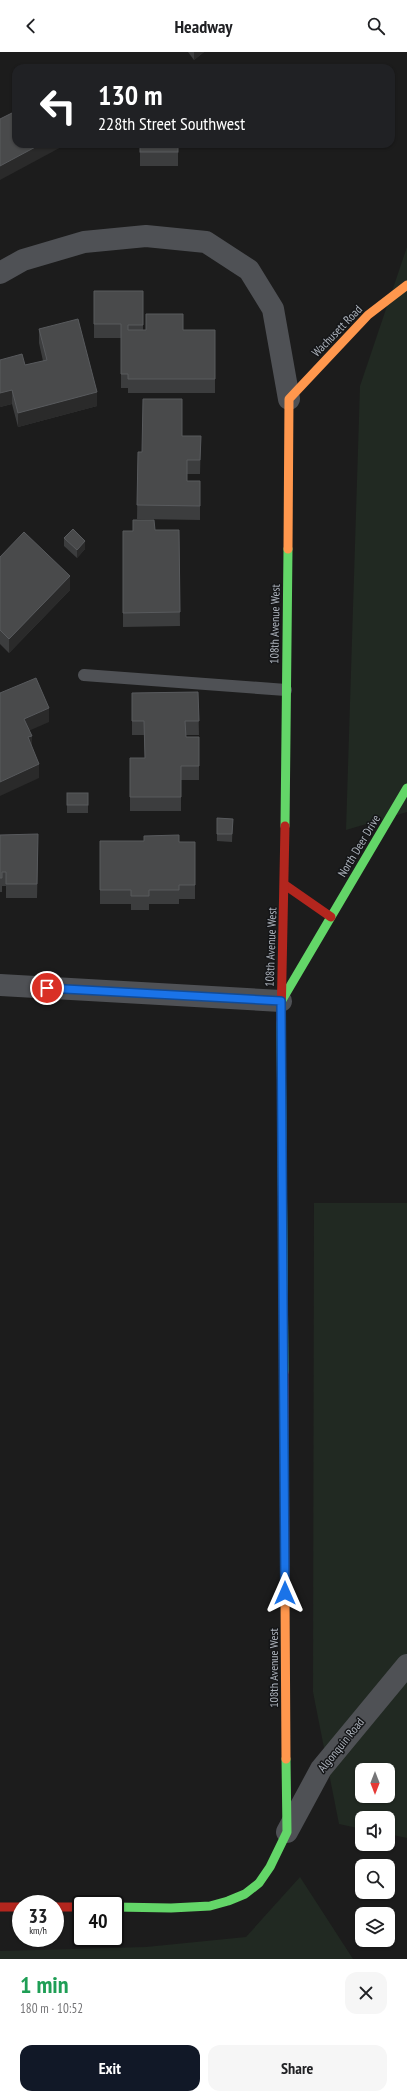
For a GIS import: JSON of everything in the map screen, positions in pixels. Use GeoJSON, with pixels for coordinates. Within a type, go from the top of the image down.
{"type":"FeatureCollection","features":[{"type":"Feature","properties":{"kind":"street"},"geometry":{"type":"LineString","coordinates":[[0,273],[23,260],[84,242],[146,236],[206,242],[250,270],[273,309],[290,399]]}},
{"type":"Feature","properties":{"kind":"street","name":"Wachusett Road"},"geometry":{"type":"LineString","coordinates":[[290,399],[368,315],[407,285]]}},
{"type":"Feature","properties":{"kind":"street","name":"108th Avenue West"},"geometry":{"type":"LineString","coordinates":[[287,1832],[281,1001],[285,885],[290,399]]}},
{"type":"Feature","properties":{"kind":"street","name":"North Deer Drive"},"geometry":{"type":"LineString","coordinates":[[281,1001],[407,788]]}},
{"type":"Feature","properties":{"kind":"street"},"geometry":{"type":"LineString","coordinates":[[285,885],[331,917]]}},
{"type":"Feature","properties":{"kind":"street"},"geometry":{"type":"LineString","coordinates":[[0,985],[281,1001]]}},
{"type":"Feature","properties":{"kind":"street","name":"Algonquin Road"},"geometry":{"type":"LineString","coordinates":[[287,1832],[321,1768],[407,1664]]}},
{"type":"Feature","properties":{"kind":"street"},"geometry":{"type":"LineString","coordinates":[[124,1907],[210,1907],[235,1900],[260,1883],[287,1832]]}},
{"type":"Feature","properties":{"kind":"street"},"geometry":{"type":"LineString","coordinates":[[0,1907],[12,1907]]}},
{"type":"Feature","properties":{"kind":"lane"},"geometry":{"type":"LineString","coordinates":[[84,675],[286,690]]}},
{"type":"Feature","properties":{"kind":"shaded area"},"geometry":{"type":"Polygon","coordinates":[[[407,247],[407,812],[346,830],[360,386],[407,247]]]}},
{"type":"Feature","properties":{"kind":"shaded area"},"geometry":{"type":"Polygon","coordinates":[[[314,1203],[407,1203],[407,1838],[395,1835],[395,1811],[355,1811],[355,1827],[339,1824],[313,1692],[314,1203]]]}},
{"type":"Feature","properties":{"kind":"shaded area"},"geometry":{"type":"Polygon","coordinates":[[[300,1877],[353,1959],[0,1959],[0,1951],[146,1947],[246,1937],[300,1877]]]}},
{"type":"Feature","properties":{"kind":"building"},"geometry":{"type":"Polygon","coordinates":[[[12,113],[12,148],[34,148],[0,166],[0,119],[12,113]]]}},
{"type":"Feature","properties":{"kind":"building"},"geometry":{"type":"Polygon","coordinates":[[[140,148],[178,148],[178,152],[140,152],[140,148]]]}},
{"type":"Feature","properties":{"kind":"building"},"geometry":{"type":"Polygon","coordinates":[[[94,291],[143,291],[143,325],[128,325],[128,330],[146,330],[146,314],[183,314],[183,330],[215,330],[215,379],[128,379],[128,374],[121,374],[121,324],[94,324],[94,291]]]}},
{"type":"Feature","properties":{"kind":"building"},"geometry":{"type":"Polygon","coordinates":[[[78,319],[97,392],[18,413],[12,390],[0,393],[0,360],[22,354],[25,365],[47,360],[39,329],[78,319]]]}},
{"type":"Feature","properties":{"kind":"building"},"geometry":{"type":"Polygon","coordinates":[[[143,399],[182,399],[182,436],[201,436],[200,460],[187,460],[187,481],[200,481],[200,506],[137,505],[138,452],[142,452],[143,399]]]}},
{"type":"Feature","properties":{"kind":"building"},"geometry":{"type":"Polygon","coordinates":[[[133,520],[154,520],[155,530],[179,530],[180,612],[123,613],[123,531],[133,531],[133,520]]]}},
{"type":"Feature","properties":{"kind":"building"},"geometry":{"type":"Polygon","coordinates":[[[73,529],[85,541],[77,550],[64,538],[73,529]]]}},
{"type":"Feature","properties":{"kind":"building"},"geometry":{"type":"Polygon","coordinates":[[[24,532],[70,576],[9,639],[0,630],[0,557],[24,532]]]}},
{"type":"Feature","properties":{"kind":"building"},"geometry":{"type":"Polygon","coordinates":[[[36,678],[49,708],[24,719],[32,736],[28,737],[39,764],[0,782],[0,693],[36,678]]]}},
{"type":"Feature","properties":{"kind":"building"},"geometry":{"type":"Polygon","coordinates":[[[198,692],[199,721],[185,721],[186,737],[199,737],[199,766],[181,766],[181,797],[130,797],[130,758],[145,758],[144,721],[132,721],[132,693],[198,692]]]}},
{"type":"Feature","properties":{"kind":"building"},"geometry":{"type":"Polygon","coordinates":[[[67,793],[88,793],[88,805],[67,805],[67,793]]]}},
{"type":"Feature","properties":{"kind":"building"},"geometry":{"type":"Polygon","coordinates":[[[217,818],[233,819],[232,834],[217,834],[217,818]]]}},
{"type":"Feature","properties":{"kind":"building"},"geometry":{"type":"Polygon","coordinates":[[[38,834],[37,884],[6,884],[6,872],[2,872],[2,878],[0,878],[0,835],[38,834]]]}},
{"type":"Feature","properties":{"kind":"building"},"geometry":{"type":"Polygon","coordinates":[[[179,835],[179,842],[195,842],[195,885],[179,885],[179,890],[149,890],[149,896],[131,896],[131,890],[100,890],[100,841],[144,841],[144,836],[179,835]]]}},
{"type":"Feature","properties":{"kind":"traffic: fast"},"geometry":{"type":"LineString","coordinates":[[285,826],[288,549]]}},
{"type":"Feature","properties":{"kind":"traffic: fast"},"geometry":{"type":"LineString","coordinates":[[282,1000],[407,788]]}},
{"type":"Feature","properties":{"kind":"traffic: fast"},"geometry":{"type":"LineString","coordinates":[[281,1022],[284,1372]]}},
{"type":"Feature","properties":{"kind":"traffic: fast"},"geometry":{"type":"LineString","coordinates":[[124,1907],[171,1908],[210,1906],[245,1894],[259,1883],[270,1867],[287,1832],[286,1759]]}},
{"type":"Feature","properties":{"kind":"traffic: slow"},"geometry":{"type":"LineString","coordinates":[[288,549],[289,399],[368,315],[407,285]]}},
{"type":"Feature","properties":{"kind":"traffic: slow"},"geometry":{"type":"LineString","coordinates":[[285,1597],[286,1759]]}},
{"type":"Feature","properties":{"kind":"traffic: jam"},"geometry":{"type":"LineString","coordinates":[[281,1022],[285,826]]}},
{"type":"Feature","properties":{"kind":"traffic: jam"},"geometry":{"type":"LineString","coordinates":[[285,885],[331,917]]}},
{"type":"Feature","properties":{"kind":"traffic: jam"},"geometry":{"type":"LineString","coordinates":[[284,1372],[285,1597]]}},
{"type":"Feature","properties":{"kind":"traffic: jam"},"geometry":{"type":"LineString","coordinates":[[0,1907],[12,1907]]}},
{"type":"Feature","properties":{"kind":"traffic: jam"},"geometry":{"type":"LineString","coordinates":[[64,1907],[72,1907]]}},
{"type":"Feature","properties":{"kind":"route"},"geometry":{"type":"LineString","coordinates":[[47,988],[281,1001],[285,1593]]}}]}
